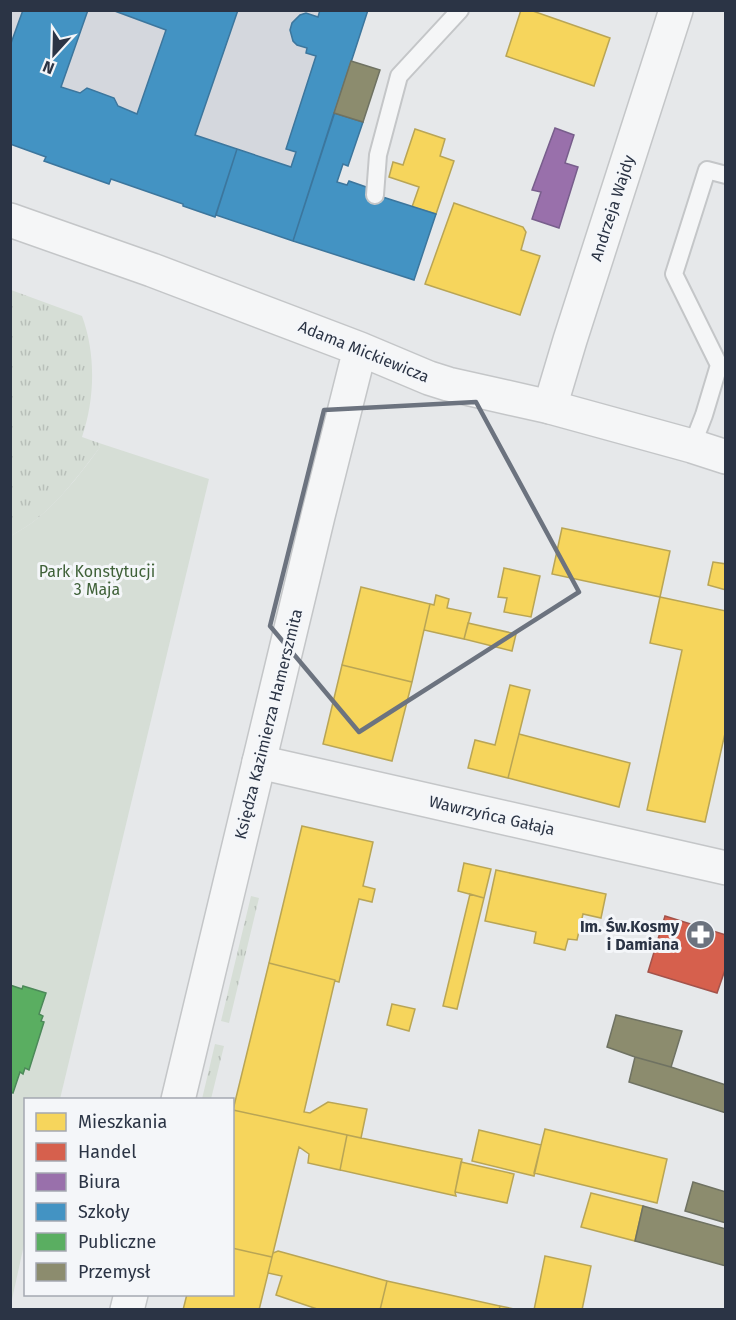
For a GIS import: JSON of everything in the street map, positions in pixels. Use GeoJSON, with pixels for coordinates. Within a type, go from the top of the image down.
{"type":"FeatureCollection","features":[{"type":"Feature","properties":{"kind":"street","name":"Andrzeja Wajdy"},"geometry":{"type":"LineString","coordinates":[[550,407],[676,10]]}},
{"type":"Feature","properties":{"kind":"street","name":"Adama Mickiewicza"},"geometry":{"type":"LineString","coordinates":[[10,220],[152,270],[360,348],[415,373],[439,381],[550,407],[726,457]]}},
{"type":"Feature","properties":{"kind":"street","name":"Księdza Kazimierza Hamerszmita"},"geometry":{"type":"LineString","coordinates":[[178,1098],[360,348]]}},
{"type":"Feature","properties":{"kind":"street","name":"Wawrzyńca Gałaja"},"geometry":{"type":"LineString","coordinates":[[259,762],[726,868]]}},
{"type":"Feature","properties":{"kind":"lane"},"geometry":{"type":"LineString","coordinates":[[375,195],[378,155],[399,76],[460,10]]}},
{"type":"Feature","properties":{"kind":"lane"},"geometry":{"type":"LineString","coordinates":[[692,446],[722,363],[674,274],[707,170],[726,175]]}},
{"type":"Feature","properties":{"kind":"highlighted area"},"geometry":{"type":"Polygon","coordinates":[[[476,402],[579,592],[359,732],[270,626],[324,410],[476,402]]]}},
{"type":"Feature","properties":{"kind":"shaded area"},"geometry":{"type":"Polygon","coordinates":[[[11,11],[368,11],[293,241],[216,215],[215,217],[198,212],[183,204],[111,179],[109,184],[44,161],[46,157],[11,144],[11,11]]]}},
{"type":"Feature","properties":{"kind":"green space"},"geometry":{"type":"Polygon","coordinates":[[[11,290],[82,316],[90,346],[92,376],[89,407],[82,437],[99,443],[100,447],[55,502],[35,521],[11,536],[11,290]]]}},
{"type":"Feature","properties":{"kind":"green space","name":"Park Konstytucji 3 Maja"},"geometry":{"type":"Polygon","coordinates":[[[99,443],[209,479],[60,1098],[24,1098],[24,1245],[11,1304],[11,536],[35,521],[55,502],[100,447],[99,443]]]}},
{"type":"Feature","properties":{"kind":"green space"},"geometry":{"type":"Polygon","coordinates":[[[251,896],[259,898],[229,1023],[221,1021],[251,896]]]}},
{"type":"Feature","properties":{"kind":"green space"},"geometry":{"type":"Polygon","coordinates":[[[215,1044],[224,1046],[211,1098],[202,1098],[215,1044]]]}},
{"type":"Feature","properties":{"kind":"building: Mieszkania"},"geometry":{"type":"Polygon","coordinates":[[[521,10],[530,10],[610,38],[594,86],[506,56],[521,10]]]}},
{"type":"Feature","properties":{"kind":"building: Mieszkania"},"geometry":{"type":"Polygon","coordinates":[[[415,129],[445,139],[440,156],[454,161],[436,214],[412,207],[419,187],[389,177],[393,162],[403,165],[415,129]]]}},
{"type":"Feature","properties":{"kind":"building: Mieszkania"},"geometry":{"type":"Polygon","coordinates":[[[454,203],[523,227],[526,232],[521,250],[540,256],[520,315],[425,284],[454,203]]]}},
{"type":"Feature","properties":{"kind":"building: Mieszkania"},"geometry":{"type":"Polygon","coordinates":[[[562,528],[670,551],[660,597],[552,574],[562,528]]]}},
{"type":"Feature","properties":{"kind":"building: Mieszkania"},"geometry":{"type":"Polygon","coordinates":[[[713,562],[726,564],[726,590],[708,585],[713,562]]]}},
{"type":"Feature","properties":{"kind":"building: Mieszkania"},"geometry":{"type":"Polygon","coordinates":[[[504,568],[540,576],[531,617],[504,612],[507,598],[498,597],[504,568]]]}},
{"type":"Feature","properties":{"kind":"building: Mieszkania"},"geometry":{"type":"Polygon","coordinates":[[[361,587],[430,604],[412,682],[342,665],[361,587]]]}},
{"type":"Feature","properties":{"kind":"building: Mieszkania"},"geometry":{"type":"Polygon","coordinates":[[[436,595],[449,599],[447,608],[471,613],[464,639],[424,630],[430,604],[434,605],[436,595]]]}},
{"type":"Feature","properties":{"kind":"building: Mieszkania"},"geometry":{"type":"Polygon","coordinates":[[[660,597],[726,611],[726,729],[705,822],[647,810],[682,650],[650,643],[660,597]]]}},
{"type":"Feature","properties":{"kind":"building: Mieszkania"},"geometry":{"type":"Polygon","coordinates":[[[468,623],[516,634],[512,651],[464,639],[468,623]]]}},
{"type":"Feature","properties":{"kind":"building: Mieszkania"},"geometry":{"type":"Polygon","coordinates":[[[342,665],[412,682],[392,761],[323,744],[342,665]]]}},
{"type":"Feature","properties":{"kind":"building: Mieszkania"},"geometry":{"type":"Polygon","coordinates":[[[510,685],[530,690],[508,778],[468,768],[475,740],[495,745],[510,685]]]}},
{"type":"Feature","properties":{"kind":"building: Mieszkania"},"geometry":{"type":"Polygon","coordinates":[[[519,734],[630,763],[619,807],[508,778],[519,734]]]}},
{"type":"Feature","properties":{"kind":"building: Mieszkania"},"geometry":{"type":"Polygon","coordinates":[[[302,826],[373,842],[363,886],[375,889],[372,902],[359,899],[339,982],[269,963],[302,826]]]}},
{"type":"Feature","properties":{"kind":"building: Mieszkania"},"geometry":{"type":"Polygon","coordinates":[[[464,863],[491,869],[484,898],[458,891],[464,863]]]}},
{"type":"Feature","properties":{"kind":"building: Mieszkania"},"geometry":{"type":"Polygon","coordinates":[[[496,870],[606,894],[601,918],[583,914],[577,940],[568,939],[565,950],[534,943],[536,932],[485,921],[496,870]]]}},
{"type":"Feature","properties":{"kind":"building: Mieszkania"},"geometry":{"type":"Polygon","coordinates":[[[470,894],[484,898],[457,1009],[443,1006],[470,894]]]}},
{"type":"Feature","properties":{"kind":"building: Mieszkania"},"geometry":{"type":"Polygon","coordinates":[[[269,963],[335,980],[304,1112],[310,1113],[328,1102],[367,1109],[361,1138],[234,1110],[269,963]]]}},
{"type":"Feature","properties":{"kind":"building: Mieszkania"},"geometry":{"type":"Polygon","coordinates":[[[392,1004],[415,1009],[409,1031],[387,1025],[392,1004]]]}},
{"type":"Feature","properties":{"kind":"building: Mieszkania"},"geometry":{"type":"Polygon","coordinates":[[[234,1110],[347,1135],[340,1170],[308,1163],[309,1154],[299,1147],[272,1257],[234,1248],[234,1110]]]}},
{"type":"Feature","properties":{"kind":"building: Mieszkania"},"geometry":{"type":"Polygon","coordinates":[[[545,1129],[667,1159],[657,1203],[534,1173],[545,1129]]]}},
{"type":"Feature","properties":{"kind":"building: Mieszkania"},"geometry":{"type":"Polygon","coordinates":[[[479,1130],[541,1145],[534,1176],[472,1161],[479,1130]]]}},
{"type":"Feature","properties":{"kind":"building: Mieszkania"},"geometry":{"type":"Polygon","coordinates":[[[347,1135],[462,1159],[456,1196],[340,1170],[347,1135]]]}},
{"type":"Feature","properties":{"kind":"building: Mieszkania"},"geometry":{"type":"Polygon","coordinates":[[[461,1162],[514,1174],[507,1203],[455,1192],[461,1162]]]}},
{"type":"Feature","properties":{"kind":"building: Mieszkania"},"geometry":{"type":"Polygon","coordinates":[[[591,1193],[643,1206],[635,1241],[581,1227],[591,1193]]]}},
{"type":"Feature","properties":{"kind":"building: Mieszkania"},"geometry":{"type":"Polygon","coordinates":[[[234,1248],[272,1257],[259,1310],[183,1310],[186,1296],[234,1296],[234,1248]]]}},
{"type":"Feature","properties":{"kind":"building: Mieszkania"},"geometry":{"type":"Polygon","coordinates":[[[278,1251],[387,1281],[380,1310],[320,1310],[276,1295],[282,1276],[268,1273],[273,1253],[278,1251]]]}},
{"type":"Feature","properties":{"kind":"building: Mieszkania"},"geometry":{"type":"Polygon","coordinates":[[[545,1256],[591,1266],[582,1310],[534,1310],[545,1256]]]}},
{"type":"Feature","properties":{"kind":"building: Mieszkania"},"geometry":{"type":"Polygon","coordinates":[[[387,1281],[500,1306],[499,1310],[380,1310],[387,1281]]]}},
{"type":"Feature","properties":{"kind":"building: Mieszkania"},"geometry":{"type":"Polygon","coordinates":[[[500,1306],[519,1310],[499,1310],[500,1306]]]}},
{"type":"Feature","properties":{"kind":"building: Handel"},"geometry":{"type":"Polygon","coordinates":[[[665,916],[726,935],[726,967],[717,993],[648,972],[665,916]]]}},
{"type":"Feature","properties":{"kind":"building: Biura"},"geometry":{"type":"Polygon","coordinates":[[[555,128],[574,135],[565,163],[578,167],[559,228],[532,219],[541,192],[532,190],[555,128]]]}},
{"type":"Feature","properties":{"kind":"building: Szkoły"},"geometry":{"type":"Polygon","coordinates":[[[23,10],[88,10],[61,87],[80,93],[87,88],[114,98],[118,106],[137,114],[166,30],[112,10],[238,10],[195,135],[237,149],[215,217],[111,179],[109,184],[44,161],[46,157],[10,144],[10,46],[23,10]]]}},
{"type":"Feature","properties":{"kind":"building: Szkoły"},"geometry":{"type":"Polygon","coordinates":[[[320,10],[368,10],[293,241],[216,215],[237,149],[291,167],[296,152],[286,149],[316,56],[306,53],[307,48],[293,41],[290,30],[292,23],[300,15],[306,13],[318,17],[320,10]]]}},
{"type":"Feature","properties":{"kind":"building: Szkoły"},"geometry":{"type":"Polygon","coordinates":[[[334,113],[363,122],[348,166],[343,164],[337,182],[347,185],[349,181],[369,188],[367,192],[436,214],[414,280],[293,241],[334,113]]]}},
{"type":"Feature","properties":{"kind":"building: Publiczne"},"geometry":{"type":"Polygon","coordinates":[[[10,985],[22,989],[23,986],[46,993],[39,1014],[43,1016],[41,1021],[44,1022],[29,1070],[25,1068],[23,1074],[20,1072],[13,1093],[10,1092],[10,985]]]}},
{"type":"Feature","properties":{"kind":"building: Przemysł"},"geometry":{"type":"Polygon","coordinates":[[[351,61],[380,70],[363,122],[334,113],[351,61]]]}},
{"type":"Feature","properties":{"kind":"building: Przemysł"},"geometry":{"type":"Polygon","coordinates":[[[616,1015],[682,1031],[671,1067],[607,1047],[616,1015]]]}},
{"type":"Feature","properties":{"kind":"building: Przemysł"},"geometry":{"type":"Polygon","coordinates":[[[635,1057],[726,1085],[726,1113],[629,1082],[635,1057]]]}},
{"type":"Feature","properties":{"kind":"building: Przemysł"},"geometry":{"type":"Polygon","coordinates":[[[693,1182],[726,1192],[726,1223],[685,1211],[693,1182]]]}},
{"type":"Feature","properties":{"kind":"building: Przemysł"},"geometry":{"type":"Polygon","coordinates":[[[643,1206],[726,1229],[726,1266],[635,1241],[643,1206]]]}},
{"type":"Feature","properties":{"kind":"place","name":"Im. Św.Kosmy i Damiana"},"geometry":{"type":"Point","coordinates":[700,935]}}]}
